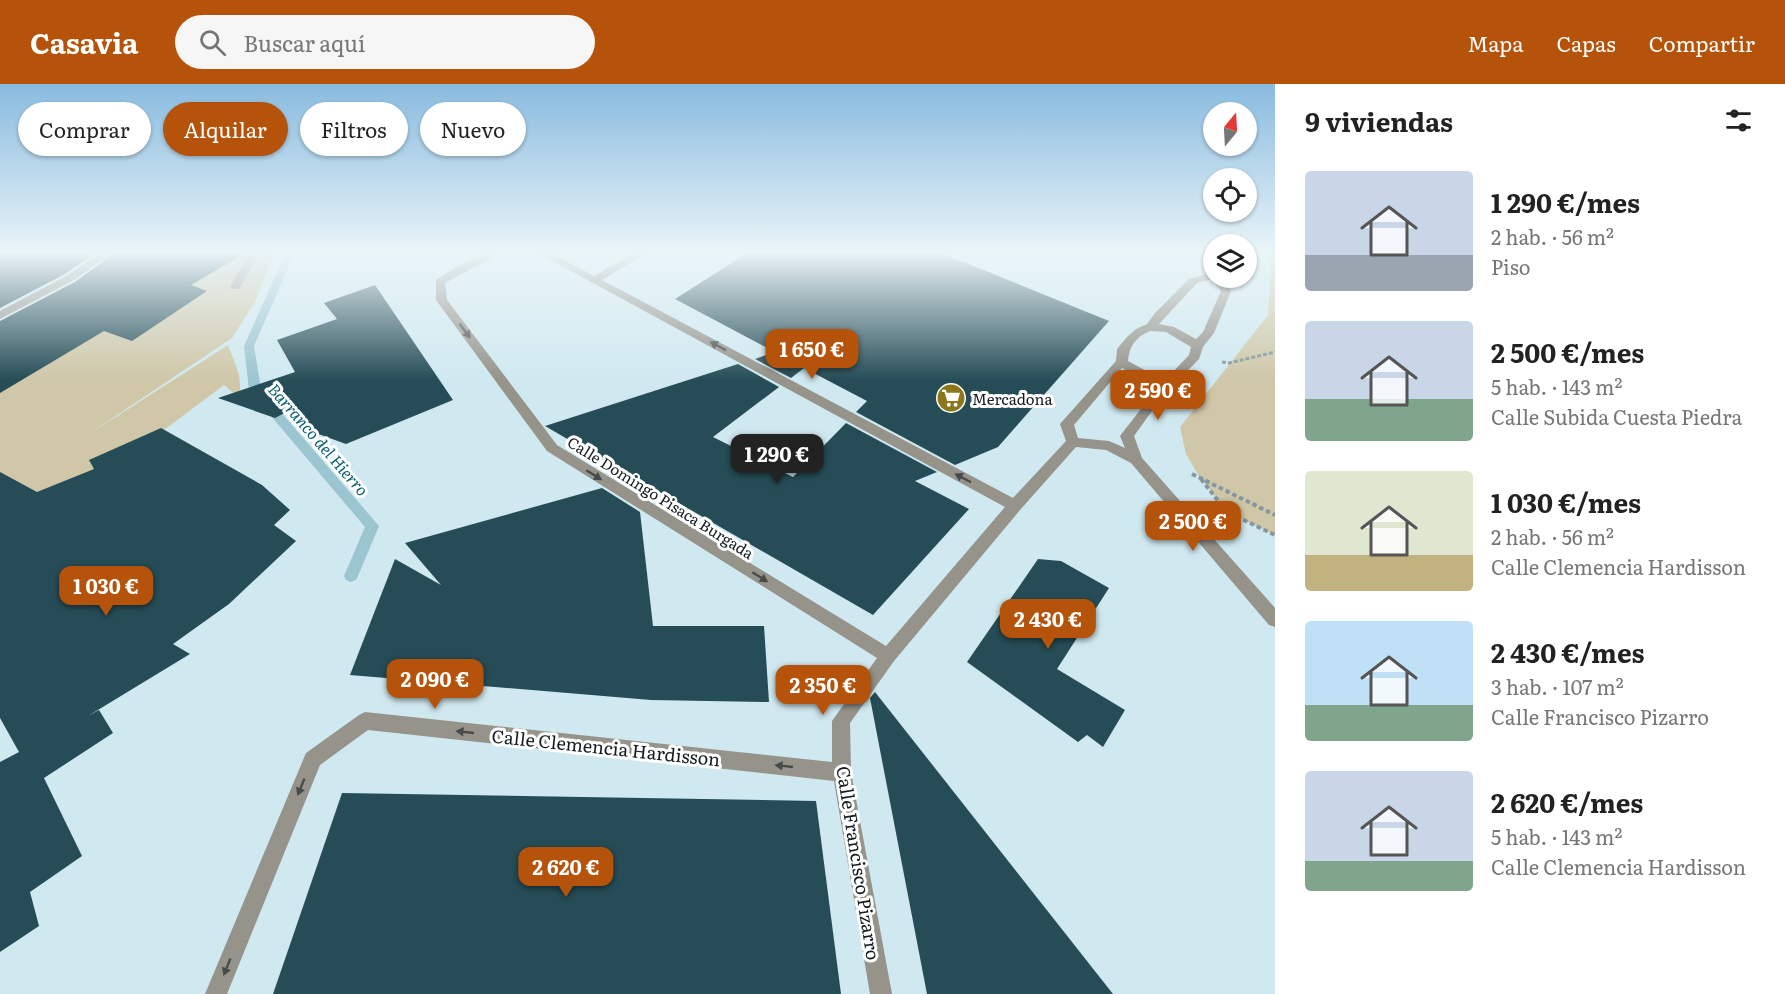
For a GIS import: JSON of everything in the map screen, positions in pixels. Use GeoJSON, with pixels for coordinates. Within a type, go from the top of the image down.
{"type":"FeatureCollection","features":[{"type":"Feature","properties":{"kind":"street"},"geometry":{"type":"LineString","coordinates":[[0,316],[40,294]]}},
{"type":"Feature","properties":{"kind":"street","name":"Calle Domingo Pisaca Burgada"},"geometry":{"type":"LineString","coordinates":[[441,294],[442,300],[552,448],[888,656]]}},
{"type":"Feature","properties":{"kind":"street"},"geometry":{"type":"LineString","coordinates":[[621,294],[1015,506]]}},
{"type":"Feature","properties":{"kind":"street"},"geometry":{"type":"LineString","coordinates":[[1151,327],[1159,315],[1180,294]]}},
{"type":"Feature","properties":{"kind":"street"},"geometry":{"type":"LineString","coordinates":[[1225,294],[1208,333],[1196,351],[1158,394],[1127,436],[1136,460],[1275,620]]}},
{"type":"Feature","properties":{"kind":"street"},"geometry":{"type":"LineString","coordinates":[[1136,460],[1109,446],[1073,442],[1067,424],[1122,362],[1123,348],[1142,329],[1151,327],[1179,333],[1196,351]]}},
{"type":"Feature","properties":{"kind":"street"},"geometry":{"type":"LineString","coordinates":[[1122,362],[1136,373],[1147,377],[1172,380]]}},
{"type":"Feature","properties":{"kind":"street","name":"Calle Francisco Pizarro"},"geometry":{"type":"LineString","coordinates":[[880,994],[842,772],[841,721],[888,656],[1015,506],[1073,442]]}},
{"type":"Feature","properties":{"kind":"street","name":"Calle Clemencia Hardisson"},"geometry":{"type":"LineString","coordinates":[[216,994],[313,759],[365,721],[842,772]]}},
{"type":"Feature","properties":{"kind":"path"},"geometry":{"type":"LineString","coordinates":[[1196,351],[1229,363],[1275,352]]}},
{"type":"Feature","properties":{"kind":"path"},"geometry":{"type":"LineString","coordinates":[[1136,460],[1199,476],[1275,515]]}},
{"type":"Feature","properties":{"kind":"path"},"geometry":{"type":"LineString","coordinates":[[1199,476],[1227,512],[1275,536]]}},
{"type":"Feature","properties":{"kind":"shaded area"},"geometry":{"type":"Polygon","coordinates":[[[57,294],[258,294],[232,338],[86,436],[228,345],[239,374],[241,399],[224,385],[32,529],[0,545],[0,329],[57,294]]]}},
{"type":"Feature","properties":{"kind":"shaded area"},"geometry":{"type":"Polygon","coordinates":[[[1269,294],[1275,294],[1275,535],[1227,512],[1199,476],[1186,454],[1180,427],[1268,315],[1269,294]]]}},
{"type":"Feature","properties":{"kind":"building"},"geometry":{"type":"Polygon","coordinates":[[[0,294],[26,294],[0,308],[0,294]]]}},
{"type":"Feature","properties":{"kind":"building"},"geometry":{"type":"Polygon","coordinates":[[[51,294],[202,294],[132,341],[104,331],[0,393],[0,321],[51,294]]]}},
{"type":"Feature","properties":{"kind":"building"},"geometry":{"type":"Polygon","coordinates":[[[348,294],[381,294],[453,400],[346,444],[310,431],[292,409],[275,418],[218,398],[295,372],[277,340],[337,319],[324,303],[348,294]]]}},
{"type":"Feature","properties":{"kind":"building","name":"Mercadona"},"geometry":{"type":"Polygon","coordinates":[[[682,294],[1044,294],[1109,321],[998,447],[955,465],[856,412],[867,401],[804,368],[791,378],[755,359],[775,352],[675,299],[682,294]]]}},
{"type":"Feature","properties":{"kind":"building"},"geometry":{"type":"Polygon","coordinates":[[[738,364],[779,387],[713,437],[793,477],[846,423],[937,472],[915,481],[969,509],[873,615],[637,479],[638,492],[622,482],[636,479],[545,426],[738,364]]]}},
{"type":"Feature","properties":{"kind":"building"},"geometry":{"type":"Polygon","coordinates":[[[161,428],[262,485],[290,510],[274,525],[296,541],[229,604],[173,644],[190,654],[88,716],[99,710],[113,733],[44,778],[82,856],[30,892],[39,926],[0,952],[0,762],[19,752],[0,718],[0,472],[37,492],[94,469],[89,460],[161,428]]]}},
{"type":"Feature","properties":{"kind":"building"},"geometry":{"type":"Polygon","coordinates":[[[602,488],[640,512],[653,626],[764,626],[769,702],[651,700],[350,675],[395,559],[441,585],[405,543],[602,488]]]}},
{"type":"Feature","properties":{"kind":"building"},"geometry":{"type":"Polygon","coordinates":[[[1038,559],[1061,561],[1109,588],[1057,669],[1125,710],[1103,747],[1087,735],[1078,742],[967,662],[1038,559]]]}},
{"type":"Feature","properties":{"kind":"building"},"geometry":{"type":"Polygon","coordinates":[[[875,692],[1113,994],[927,994],[870,698],[875,692]]]}},
{"type":"Feature","properties":{"kind":"building"},"geometry":{"type":"Polygon","coordinates":[[[342,793],[816,801],[841,994],[273,994],[342,793]]]}},
{"type":"Feature","properties":{"kind":"waterway","name":"Barranco del Hierro"},"geometry":{"type":"LineString","coordinates":[[272,294],[249,346],[255,390],[372,526],[351,576]]}},
{"type":"Feature","properties":{"kind":"place","name":"Mercadona"},"geometry":{"type":"Point","coordinates":[951,398]}}]}
